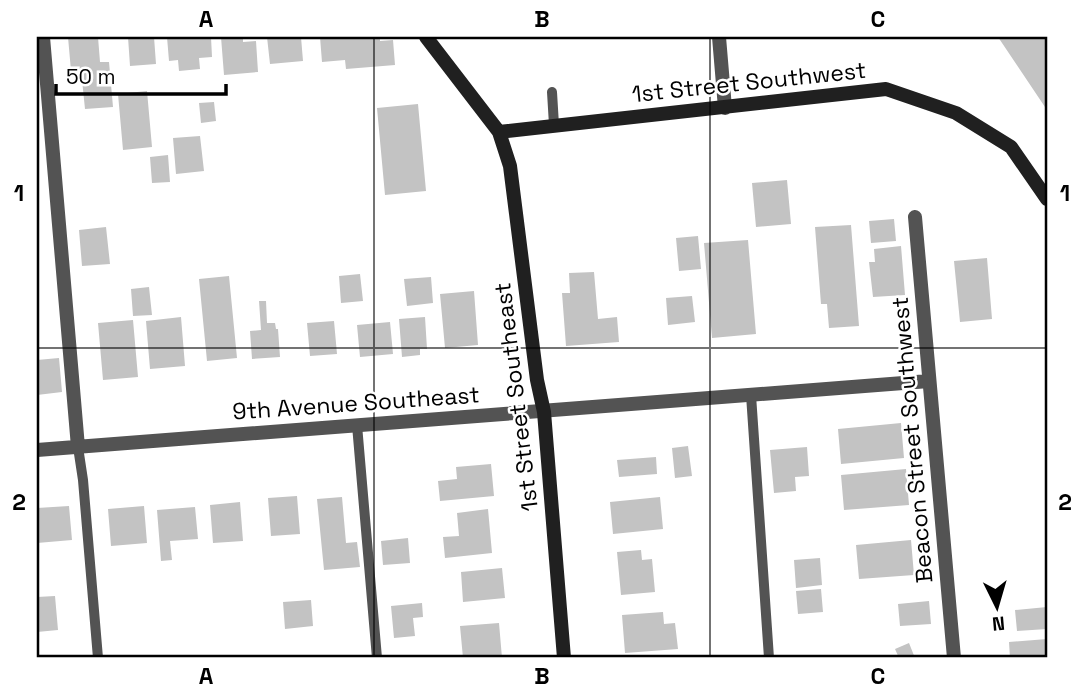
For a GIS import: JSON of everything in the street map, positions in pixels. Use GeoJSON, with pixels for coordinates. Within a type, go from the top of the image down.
{"type":"FeatureCollection","features":[{"type":"Feature","properties":{"kind":"street"},"geometry":{"type":"LineString","coordinates":[[43,37],[78,447]]}},
{"type":"Feature","properties":{"kind":"street","name":"1st Street Southeast"},"geometry":{"type":"LineString","coordinates":[[426,37],[499,132],[510,166],[537,380],[544,412],[564,658]]}},
{"type":"Feature","properties":{"kind":"street"},"geometry":{"type":"LineString","coordinates":[[719,37],[725,108]]}},
{"type":"Feature","properties":{"kind":"street","name":"1st Street Southwest"},"geometry":{"type":"LineString","coordinates":[[499,132],[886,89],[956,113],[1011,147],[1047,199]]}},
{"type":"Feature","properties":{"kind":"street","name":"Beacon Street Southwest"},"geometry":{"type":"LineString","coordinates":[[915,217],[954,658]]}},
{"type":"Feature","properties":{"kind":"street","name":"9th Avenue Southeast"},"geometry":{"type":"LineString","coordinates":[[37,450],[929,381]]}},
{"type":"Feature","properties":{"kind":"lane"},"geometry":{"type":"LineString","coordinates":[[552,92],[554,125]]}},
{"type":"Feature","properties":{"kind":"lane"},"geometry":{"type":"LineString","coordinates":[[751,395],[769,658]]}},
{"type":"Feature","properties":{"kind":"lane"},"geometry":{"type":"LineString","coordinates":[[357,425],[377,658]]}},
{"type":"Feature","properties":{"kind":"lane"},"geometry":{"type":"LineString","coordinates":[[78,447],[97,658]]}},
{"type":"Feature","properties":{"kind":"building"},"geometry":{"type":"Polygon","coordinates":[[[68,37],[98,37],[100,62],[109,62],[113,107],[85,109],[81,70],[71,71],[68,37]]]}},
{"type":"Feature","properties":{"kind":"building"},"geometry":{"type":"Polygon","coordinates":[[[128,37],[154,37],[156,64],[130,66],[128,37]]]}},
{"type":"Feature","properties":{"kind":"building"},"geometry":{"type":"Polygon","coordinates":[[[167,37],[211,37],[212,57],[199,58],[200,69],[179,71],[178,60],[169,61],[167,37]]]}},
{"type":"Feature","properties":{"kind":"building"},"geometry":{"type":"Polygon","coordinates":[[[221,37],[243,37],[243,42],[256,41],[258,72],[224,75],[221,37]]]}},
{"type":"Feature","properties":{"kind":"building"},"geometry":{"type":"Polygon","coordinates":[[[267,37],[301,37],[303,61],[270,64],[267,37]]]}},
{"type":"Feature","properties":{"kind":"building"},"geometry":{"type":"Polygon","coordinates":[[[320,37],[380,37],[380,41],[393,40],[395,65],[346,69],[345,60],[322,62],[320,37]]]}},
{"type":"Feature","properties":{"kind":"building"},"geometry":{"type":"Polygon","coordinates":[[[998,37],[1047,37],[1047,110],[998,37]]]}},
{"type":"Feature","properties":{"kind":"building"},"geometry":{"type":"Polygon","coordinates":[[[147,91],[152,147],[123,150],[118,94],[147,91]]]}},
{"type":"Feature","properties":{"kind":"building"},"geometry":{"type":"Polygon","coordinates":[[[214,102],[216,121],[201,123],[199,103],[214,102]]]}},
{"type":"Feature","properties":{"kind":"building"},"geometry":{"type":"Polygon","coordinates":[[[418,104],[426,191],[385,195],[377,108],[418,104]]]}},
{"type":"Feature","properties":{"kind":"building"},"geometry":{"type":"Polygon","coordinates":[[[200,136],[204,171],[176,174],[173,138],[200,136]]]}},
{"type":"Feature","properties":{"kind":"building"},"geometry":{"type":"Polygon","coordinates":[[[168,155],[170,182],[152,183],[150,157],[168,155]]]}},
{"type":"Feature","properties":{"kind":"building"},"geometry":{"type":"Polygon","coordinates":[[[787,180],[791,224],[756,227],[752,183],[787,180]]]}},
{"type":"Feature","properties":{"kind":"building"},"geometry":{"type":"Polygon","coordinates":[[[894,219],[896,241],[871,243],[869,221],[894,219]]]}},
{"type":"Feature","properties":{"kind":"building"},"geometry":{"type":"Polygon","coordinates":[[[851,225],[859,326],[829,328],[827,304],[821,304],[815,227],[851,225]]]}},
{"type":"Feature","properties":{"kind":"building"},"geometry":{"type":"Polygon","coordinates":[[[106,227],[110,264],[82,266],[79,230],[106,227]]]}},
{"type":"Feature","properties":{"kind":"building"},"geometry":{"type":"Polygon","coordinates":[[[698,236],[701,269],[679,271],[676,238],[698,236]]]}},
{"type":"Feature","properties":{"kind":"building"},"geometry":{"type":"Polygon","coordinates":[[[748,240],[756,334],[712,338],[704,243],[748,240]]]}},
{"type":"Feature","properties":{"kind":"building"},"geometry":{"type":"Polygon","coordinates":[[[901,246],[905,295],[873,297],[869,262],[875,262],[874,249],[901,246]]]}},
{"type":"Feature","properties":{"kind":"building"},"geometry":{"type":"Polygon","coordinates":[[[987,258],[992,319],[960,322],[954,261],[987,258]]]}},
{"type":"Feature","properties":{"kind":"building"},"geometry":{"type":"Polygon","coordinates":[[[594,272],[598,319],[617,317],[619,342],[566,346],[562,293],[570,293],[569,273],[594,272]]]}},
{"type":"Feature","properties":{"kind":"building"},"geometry":{"type":"Polygon","coordinates":[[[360,274],[363,301],[341,303],[339,276],[360,274]]]}},
{"type":"Feature","properties":{"kind":"building"},"geometry":{"type":"Polygon","coordinates":[[[229,276],[237,358],[207,361],[199,279],[229,276]]]}},
{"type":"Feature","properties":{"kind":"building"},"geometry":{"type":"Polygon","coordinates":[[[431,277],[433,303],[407,306],[404,279],[431,277]]]}},
{"type":"Feature","properties":{"kind":"building"},"geometry":{"type":"Polygon","coordinates":[[[149,287],[152,315],[133,316],[131,289],[149,287]]]}},
{"type":"Feature","properties":{"kind":"building"},"geometry":{"type":"Polygon","coordinates":[[[474,291],[478,345],[445,348],[440,294],[474,291]]]}},
{"type":"Feature","properties":{"kind":"building"},"geometry":{"type":"Polygon","coordinates":[[[692,296],[695,322],[668,325],[666,298],[692,296]]]}},
{"type":"Feature","properties":{"kind":"building"},"geometry":{"type":"Polygon","coordinates":[[[259,301],[266,301],[267,323],[275,323],[278,329],[280,357],[252,359],[250,331],[261,330],[259,301]]]}},
{"type":"Feature","properties":{"kind":"building"},"geometry":{"type":"Polygon","coordinates":[[[181,317],[185,366],[150,369],[146,321],[181,317]]]}},
{"type":"Feature","properties":{"kind":"building"},"geometry":{"type":"Polygon","coordinates":[[[425,317],[427,349],[420,349],[420,355],[402,357],[399,319],[425,317]]]}},
{"type":"Feature","properties":{"kind":"building"},"geometry":{"type":"Polygon","coordinates":[[[133,320],[138,377],[103,380],[98,323],[133,320]]]}},
{"type":"Feature","properties":{"kind":"building"},"geometry":{"type":"Polygon","coordinates":[[[334,321],[337,354],[310,356],[307,323],[334,321]]]}},
{"type":"Feature","properties":{"kind":"building"},"geometry":{"type":"Polygon","coordinates":[[[390,322],[393,354],[360,357],[357,325],[390,322]]]}},
{"type":"Feature","properties":{"kind":"building"},"geometry":{"type":"Polygon","coordinates":[[[59,358],[62,392],[37,395],[37,360],[59,358]]]}},
{"type":"Feature","properties":{"kind":"building"},"geometry":{"type":"Polygon","coordinates":[[[901,423],[904,458],[841,464],[838,429],[901,423]]]}},
{"type":"Feature","properties":{"kind":"building"},"geometry":{"type":"Polygon","coordinates":[[[688,446],[692,476],[675,478],[672,448],[688,446]]]}},
{"type":"Feature","properties":{"kind":"building"},"geometry":{"type":"Polygon","coordinates":[[[807,447],[809,476],[795,477],[796,491],[774,493],[770,450],[807,447]]]}},
{"type":"Feature","properties":{"kind":"building"},"geometry":{"type":"Polygon","coordinates":[[[656,457],[657,474],[619,477],[617,460],[656,457]]]}},
{"type":"Feature","properties":{"kind":"building"},"geometry":{"type":"Polygon","coordinates":[[[491,464],[494,496],[440,501],[438,481],[457,479],[456,467],[491,464]]]}},
{"type":"Feature","properties":{"kind":"building"},"geometry":{"type":"Polygon","coordinates":[[[906,469],[909,505],[844,510],[841,475],[906,469]]]}},
{"type":"Feature","properties":{"kind":"building"},"geometry":{"type":"Polygon","coordinates":[[[297,496],[300,534],[271,536],[268,498],[297,496]]]}},
{"type":"Feature","properties":{"kind":"building"},"geometry":{"type":"Polygon","coordinates":[[[342,497],[346,543],[357,542],[360,567],[324,570],[317,499],[342,497]]]}},
{"type":"Feature","properties":{"kind":"building"},"geometry":{"type":"Polygon","coordinates":[[[660,497],[663,529],[613,534],[610,502],[660,497]]]}},
{"type":"Feature","properties":{"kind":"building"},"geometry":{"type":"Polygon","coordinates":[[[240,502],[243,541],[213,543],[210,505],[240,502]]]}},
{"type":"Feature","properties":{"kind":"building"},"geometry":{"type":"Polygon","coordinates":[[[69,506],[72,540],[37,543],[37,508],[69,506]]]}},
{"type":"Feature","properties":{"kind":"building"},"geometry":{"type":"Polygon","coordinates":[[[144,506],[147,543],[111,546],[108,509],[144,506]]]}},
{"type":"Feature","properties":{"kind":"building"},"geometry":{"type":"Polygon","coordinates":[[[195,507],[198,539],[170,541],[172,560],[161,561],[157,510],[195,507]]]}},
{"type":"Feature","properties":{"kind":"building"},"geometry":{"type":"Polygon","coordinates":[[[488,509],[492,553],[445,558],[443,537],[459,536],[457,513],[488,509]]]}},
{"type":"Feature","properties":{"kind":"building"},"geometry":{"type":"Polygon","coordinates":[[[408,538],[410,563],[383,565],[381,541],[408,538]]]}},
{"type":"Feature","properties":{"kind":"building"},"geometry":{"type":"Polygon","coordinates":[[[911,540],[914,575],[859,579],[856,545],[911,540]]]}},
{"type":"Feature","properties":{"kind":"building"},"geometry":{"type":"Polygon","coordinates":[[[641,550],[642,560],[652,559],[655,592],[621,595],[617,552],[641,550]]]}},
{"type":"Feature","properties":{"kind":"building"},"geometry":{"type":"Polygon","coordinates":[[[820,558],[822,585],[796,588],[794,560],[820,558]]]}},
{"type":"Feature","properties":{"kind":"building"},"geometry":{"type":"Polygon","coordinates":[[[502,568],[505,598],[463,602],[461,572],[502,568]]]}},
{"type":"Feature","properties":{"kind":"building"},"geometry":{"type":"Polygon","coordinates":[[[821,589],[823,612],[798,614],[796,591],[821,589]]]}},
{"type":"Feature","properties":{"kind":"building"},"geometry":{"type":"Polygon","coordinates":[[[55,596],[58,630],[37,632],[37,597],[55,596]]]}},
{"type":"Feature","properties":{"kind":"building"},"geometry":{"type":"Polygon","coordinates":[[[311,600],[313,626],[285,629],[283,602],[311,600]]]}},
{"type":"Feature","properties":{"kind":"building"},"geometry":{"type":"Polygon","coordinates":[[[929,601],[931,624],[900,626],[898,604],[929,601]]]}},
{"type":"Feature","properties":{"kind":"building"},"geometry":{"type":"Polygon","coordinates":[[[422,603],[423,617],[413,618],[415,636],[394,638],[391,606],[422,603]]]}},
{"type":"Feature","properties":{"kind":"building"},"geometry":{"type":"Polygon","coordinates":[[[1047,607],[1047,629],[1017,631],[1015,610],[1047,607]]]}},
{"type":"Feature","properties":{"kind":"building"},"geometry":{"type":"Polygon","coordinates":[[[663,612],[664,624],[675,623],[678,649],[625,653],[622,615],[663,612]]]}},
{"type":"Feature","properties":{"kind":"building"},"geometry":{"type":"Polygon","coordinates":[[[499,623],[502,658],[463,658],[460,626],[499,623]]]}},
{"type":"Feature","properties":{"kind":"building"},"geometry":{"type":"Polygon","coordinates":[[[1047,639],[1047,658],[1010,658],[1009,642],[1047,639]]]}},
{"type":"Feature","properties":{"kind":"building"},"geometry":{"type":"Polygon","coordinates":[[[909,643],[915,658],[899,658],[895,649],[909,643]]]}}]}
